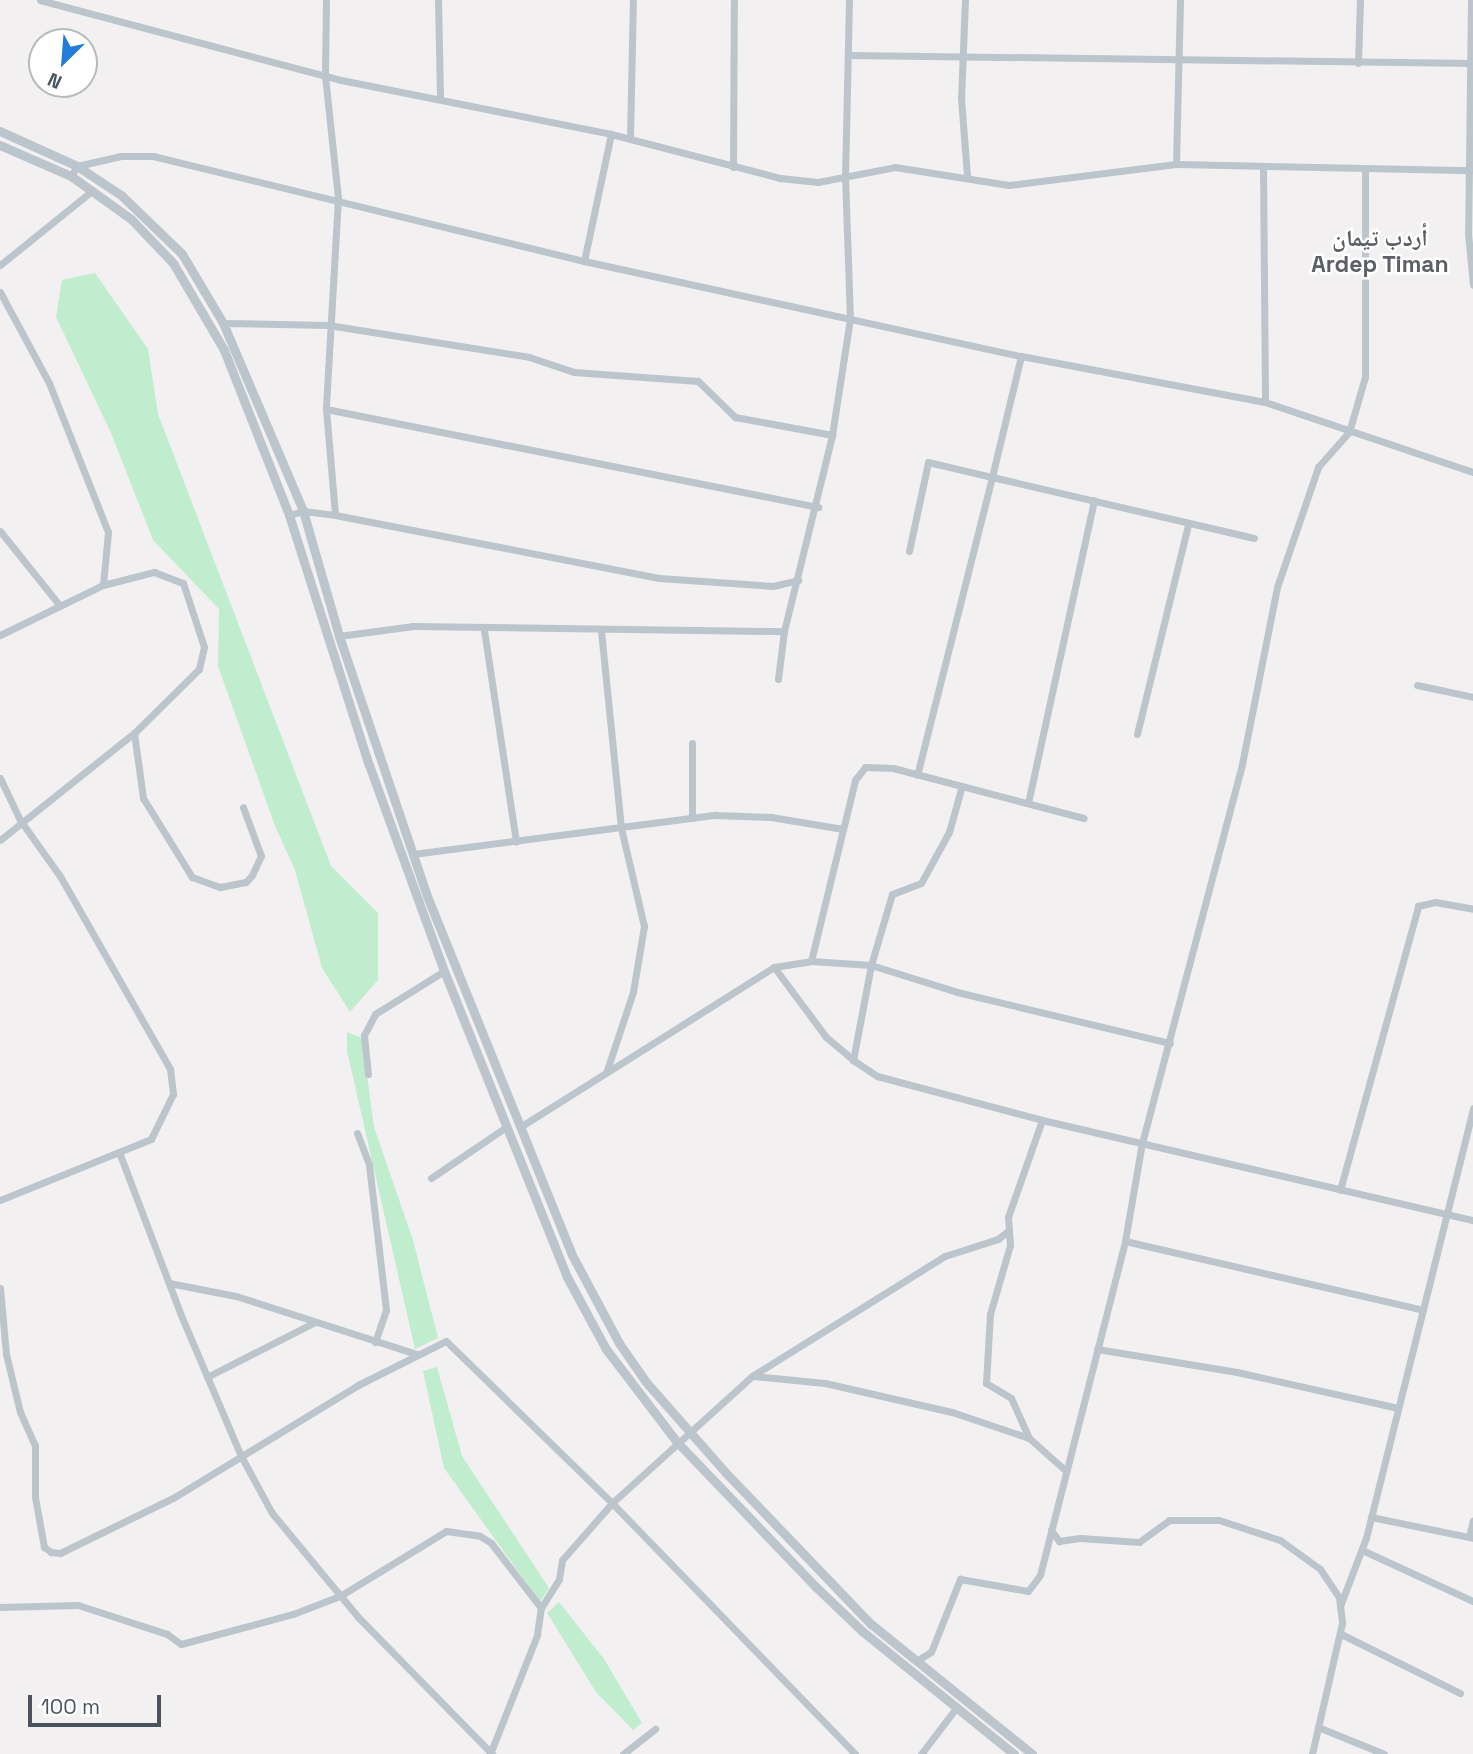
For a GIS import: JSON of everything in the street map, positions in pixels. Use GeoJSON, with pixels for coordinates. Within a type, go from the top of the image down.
{"type":"FeatureCollection","features":[{"type":"Feature","properties":{"kind":"street"},"geometry":{"type":"LineString","coordinates":[[40,0],[325,76],[611,134],[733,167],[793,179],[845,177],[895,167],[967,176],[1009,185],[1176,164],[1472,170]]}},
{"type":"Feature","properties":{"kind":"street"},"geometry":{"type":"LineString","coordinates":[[326,0],[325,76],[338,198],[328,324],[326,410],[335,515]]}},
{"type":"Feature","properties":{"kind":"street"},"geometry":{"type":"LineString","coordinates":[[438,0],[440,98]]}},
{"type":"Feature","properties":{"kind":"street"},"geometry":{"type":"LineString","coordinates":[[630,139],[633,0]]}},
{"type":"Feature","properties":{"kind":"street"},"geometry":{"type":"LineString","coordinates":[[733,167],[734,0]]}},
{"type":"Feature","properties":{"kind":"street"},"geometry":{"type":"LineString","coordinates":[[778,679],[784,631],[818,507],[850,319],[845,177],[849,0]]}},
{"type":"Feature","properties":{"kind":"street"},"geometry":{"type":"LineString","coordinates":[[965,0],[963,58],[967,176]]}},
{"type":"Feature","properties":{"kind":"street"},"geometry":{"type":"LineString","coordinates":[[1176,164],[1180,0]]}},
{"type":"Feature","properties":{"kind":"street"},"geometry":{"type":"LineString","coordinates":[[1358,62],[1360,0]]}},
{"type":"Feature","properties":{"kind":"street"},"geometry":{"type":"LineString","coordinates":[[1471,0],[1472,170],[1468,233],[1473,285]]}},
{"type":"Feature","properties":{"kind":"street"},"geometry":{"type":"LineString","coordinates":[[849,55],[1179,62],[1471,63]]}},
{"type":"Feature","properties":{"kind":"street"},"geometry":{"type":"LineString","coordinates":[[0,131],[77,166],[121,195],[162,232],[207,292],[223,323],[303,511],[339,636],[413,855],[520,1127],[597,1304],[646,1382],[863,1615],[1032,1754]]}},
{"type":"Feature","properties":{"kind":"street"},"geometry":{"type":"LineString","coordinates":[[584,261],[611,134]]}},
{"type":"Feature","properties":{"kind":"street"},"geometry":{"type":"LineString","coordinates":[[0,145],[72,176],[93,190],[152,238],[197,298],[247,403],[289,515],[373,777],[444,971],[584,1311],[632,1386],[676,1441],[862,1631],[1014,1754]]}},
{"type":"Feature","properties":{"kind":"street"},"geometry":{"type":"LineString","coordinates":[[77,166],[121,156],[153,156],[338,198],[584,261],[1021,356],[1265,402],[1473,472]]}},
{"type":"Feature","properties":{"kind":"street"},"geometry":{"type":"LineString","coordinates":[[72,176],[77,166]]}},
{"type":"Feature","properties":{"kind":"street"},"geometry":{"type":"LineString","coordinates":[[1263,167],[1265,402]]}},
{"type":"Feature","properties":{"kind":"street"},"geometry":{"type":"LineString","coordinates":[[916,1661],[931,1652],[960,1579],[1028,1591],[1040,1575],[1125,1241],[1142,1143],[1242,764],[1277,587],[1318,467],[1349,432],[1365,377],[1365,169]]}},
{"type":"Feature","properties":{"kind":"street"},"geometry":{"type":"LineString","coordinates":[[0,265],[93,190]]}},
{"type":"Feature","properties":{"kind":"street"},"geometry":{"type":"LineString","coordinates":[[0,292],[49,383],[108,532],[103,585]]}},
{"type":"Feature","properties":{"kind":"street"},"geometry":{"type":"LineString","coordinates":[[223,323],[328,324],[529,357],[574,372],[698,381],[735,417],[832,435]]}},
{"type":"Feature","properties":{"kind":"street"},"geometry":{"type":"LineString","coordinates":[[917,775],[1021,356]]}},
{"type":"Feature","properties":{"kind":"street"},"geometry":{"type":"LineString","coordinates":[[326,410],[818,507]]}},
{"type":"Feature","properties":{"kind":"street"},"geometry":{"type":"LineString","coordinates":[[909,551],[928,462],[1094,500],[1188,525],[1254,538]]}},
{"type":"Feature","properties":{"kind":"street"},"geometry":{"type":"LineString","coordinates":[[1028,803],[1094,500]]}},
{"type":"Feature","properties":{"kind":"street"},"geometry":{"type":"LineString","coordinates":[[289,515],[303,511],[335,515],[659,578],[773,586],[798,580]]}},
{"type":"Feature","properties":{"kind":"street"},"geometry":{"type":"LineString","coordinates":[[1137,734],[1188,525]]}},
{"type":"Feature","properties":{"kind":"street"},"geometry":{"type":"LineString","coordinates":[[0,531],[60,606]]}},
{"type":"Feature","properties":{"kind":"street"},"geometry":{"type":"LineString","coordinates":[[0,635],[103,585],[154,572],[183,583],[204,647],[199,670],[134,733],[20,820],[0,840]]}},
{"type":"Feature","properties":{"kind":"street"},"geometry":{"type":"LineString","coordinates":[[339,636],[413,626],[484,630],[601,631],[706,626],[784,631]]}},
{"type":"Feature","properties":{"kind":"street"},"geometry":{"type":"LineString","coordinates":[[484,630],[516,842]]}},
{"type":"Feature","properties":{"kind":"street"},"geometry":{"type":"LineString","coordinates":[[601,631],[621,828],[644,926],[633,992],[606,1073]]}},
{"type":"Feature","properties":{"kind":"street"},"geometry":{"type":"LineString","coordinates":[[1417,685],[1473,697]]}},
{"type":"Feature","properties":{"kind":"street"},"geometry":{"type":"LineString","coordinates":[[134,733],[143,799],[192,877],[220,887],[246,882],[252,875],[261,856],[243,807]]}},
{"type":"Feature","properties":{"kind":"street"},"geometry":{"type":"LineString","coordinates":[[692,743],[692,818]]}},
{"type":"Feature","properties":{"kind":"street"},"geometry":{"type":"LineString","coordinates":[[811,961],[843,829],[861,769],[878,765],[961,789],[1084,818]]}},
{"type":"Feature","properties":{"kind":"street"},"geometry":{"type":"LineString","coordinates":[[0,778],[20,820],[60,876],[170,1069],[173,1094],[151,1139],[0,1200]]}},
{"type":"Feature","properties":{"kind":"street"},"geometry":{"type":"LineString","coordinates":[[853,1060],[871,965],[892,894],[921,883],[949,832],[961,789]]}},
{"type":"Feature","properties":{"kind":"street"},"geometry":{"type":"LineString","coordinates":[[413,855],[692,818],[771,817],[843,829]]}},
{"type":"Feature","properties":{"kind":"street"},"geometry":{"type":"LineString","coordinates":[[1340,1190],[1418,906],[1435,902],[1473,909]]}},
{"type":"Feature","properties":{"kind":"street"},"geometry":{"type":"LineString","coordinates":[[520,1127],[775,967],[811,961],[871,965],[957,992],[1170,1043]]}},
{"type":"Feature","properties":{"kind":"street"},"geometry":{"type":"LineString","coordinates":[[775,967],[827,1037],[853,1060],[877,1076],[1042,1120],[1473,1220]]}},
{"type":"Feature","properties":{"kind":"street"},"geometry":{"type":"LineString","coordinates":[[368,1074],[364,1035],[375,1014],[444,971]]}},
{"type":"Feature","properties":{"kind":"street"},"geometry":{"type":"LineString","coordinates":[[1312,1754],[1341,1634],[1340,1606],[1362,1550],[1371,1517],[1473,1111]]}},
{"type":"Feature","properties":{"kind":"street"},"geometry":{"type":"LineString","coordinates":[[1029,1438],[1011,1398],[986,1383],[990,1314],[1010,1245],[1008,1216],[1042,1120]]}},
{"type":"Feature","properties":{"kind":"street"},"geometry":{"type":"LineString","coordinates":[[431,1178],[506,1127]]}},
{"type":"Feature","properties":{"kind":"street"},"geometry":{"type":"LineString","coordinates":[[357,1133],[369,1165],[386,1310],[375,1342]]}},
{"type":"Feature","properties":{"kind":"street"},"geometry":{"type":"LineString","coordinates":[[119,1152],[207,1377],[241,1456],[272,1513],[340,1596],[491,1753],[537,1635],[541,1608],[556,1589],[565,1556],[612,1503],[676,1441],[752,1376],[945,1256],[998,1239],[1008,1231]]}},
{"type":"Feature","properties":{"kind":"street"},"geometry":{"type":"LineString","coordinates":[[1125,1241],[1423,1310]]}},
{"type":"Feature","properties":{"kind":"street"},"geometry":{"type":"LineString","coordinates":[[169,1283],[236,1296],[418,1354]]}},
{"type":"Feature","properties":{"kind":"street"},"geometry":{"type":"LineString","coordinates":[[0,1288],[6,1353],[20,1412],[35,1445],[35,1497],[44,1547],[51,1552],[60,1553],[173,1498],[418,1354],[446,1341],[612,1503],[855,1754]]}},
{"type":"Feature","properties":{"kind":"street"},"geometry":{"type":"LineString","coordinates":[[207,1377],[315,1322]]}},
{"type":"Feature","properties":{"kind":"street"},"geometry":{"type":"LineString","coordinates":[[1097,1349],[1237,1372],[1398,1408]]}},
{"type":"Feature","properties":{"kind":"street"},"geometry":{"type":"LineString","coordinates":[[752,1376],[868,1392],[952,1412],[1029,1438],[1066,1471]]}},
{"type":"Feature","properties":{"kind":"street"},"geometry":{"type":"LineString","coordinates":[[1371,1517],[1471,1538],[1473,1520]]}},
{"type":"Feature","properties":{"kind":"street"},"geometry":{"type":"LineString","coordinates":[[1051,1530],[1059,1541],[1080,1538],[1139,1542],[1169,1520],[1228,1523],[1280,1540],[1320,1569],[1340,1606]]}},
{"type":"Feature","properties":{"kind":"street"},"geometry":{"type":"LineString","coordinates":[[0,1607],[78,1605],[167,1634],[181,1644],[293,1614],[340,1596],[446,1531],[480,1536],[491,1543],[541,1608]]}},
{"type":"Feature","properties":{"kind":"street"},"geometry":{"type":"LineString","coordinates":[[1362,1550],[1473,1601]]}},
{"type":"Feature","properties":{"kind":"street"},"geometry":{"type":"LineString","coordinates":[[1341,1634],[1460,1693]]}},
{"type":"Feature","properties":{"kind":"street"},"geometry":{"type":"LineString","coordinates":[[921,1754],[956,1708]]}},
{"type":"Feature","properties":{"kind":"street"},"geometry":{"type":"LineString","coordinates":[[1318,1727],[1384,1754]]}},
{"type":"Feature","properties":{"kind":"street"},"geometry":{"type":"LineString","coordinates":[[624,1754],[655,1729]]}},
{"type":"Feature","properties":{"kind":"green space"},"geometry":{"type":"Polygon","coordinates":[[[95,273],[148,349],[158,414],[331,866],[378,913],[378,980],[350,1012],[322,968],[295,870],[275,826],[218,666],[219,609],[153,540],[111,433],[56,317],[62,280],[95,273]]]}},
{"type":"Feature","properties":{"kind":"green space"},"geometry":{"type":"Polygon","coordinates":[[[347,1032],[362,1038],[374,1127],[413,1240],[438,1338],[415,1349],[347,1051],[347,1032]]]}},
{"type":"Feature","properties":{"kind":"green space"},"geometry":{"type":"Polygon","coordinates":[[[437,1367],[462,1456],[549,1588],[540,1602],[444,1468],[423,1371],[437,1367]]]}},
{"type":"Feature","properties":{"kind":"green space"},"geometry":{"type":"Polygon","coordinates":[[[559,1602],[604,1659],[642,1723],[633,1730],[596,1692],[547,1613],[559,1602]]]}},
{"type":"Feature","properties":{"kind":"district","name":"أردب تيمان Ardep Timan"},"geometry":{"type":"Point","coordinates":[1380,251]}}]}
